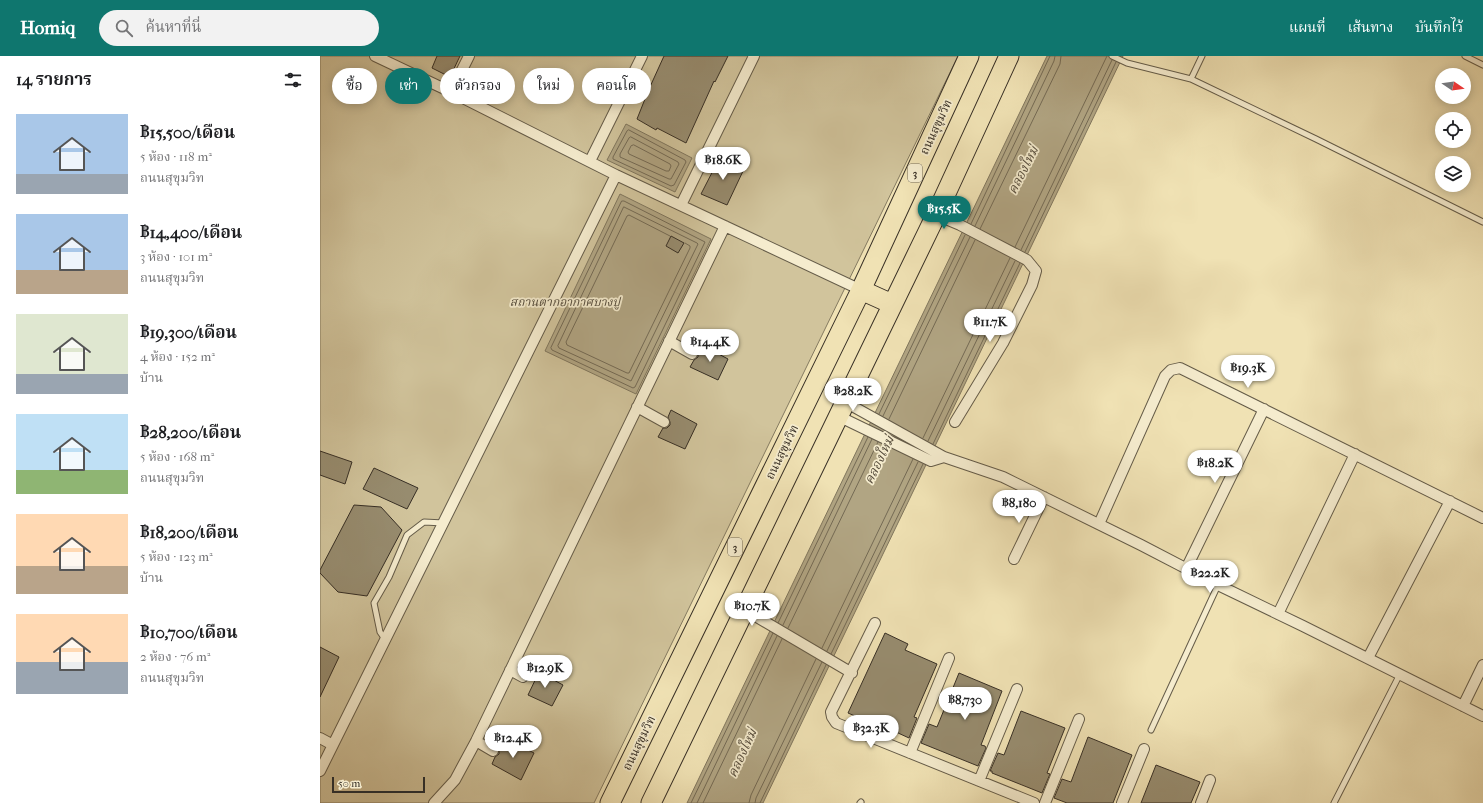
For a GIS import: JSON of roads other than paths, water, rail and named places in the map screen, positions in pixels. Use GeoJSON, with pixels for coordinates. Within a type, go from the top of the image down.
{"type":"FeatureCollection","features":[{"type":"Feature","properties":{"kind":"highway","name":"ถนนสุขุมวิท"},"geometry":{"type":"LineString","coordinates":[[610,803],[861,290],[969,56]]}},
{"type":"Feature","properties":{"kind":"highway"},"geometry":{"type":"LineString","coordinates":[[651,803],[936,215],[1009,56]]}},
{"type":"Feature","properties":{"kind":"highway"},"geometry":{"type":"LineString","coordinates":[[861,290],[892,304]]}},
{"type":"Feature","properties":{"kind":"street"},"geometry":{"type":"LineString","coordinates":[[375,56],[440,87]]}},
{"type":"Feature","properties":{"kind":"street"},"geometry":{"type":"LineString","coordinates":[[463,68],[469,56]]}},
{"type":"Feature","properties":{"kind":"street"},"geometry":{"type":"LineString","coordinates":[[590,161],[642,56]]}},
{"type":"Feature","properties":{"kind":"street"},"geometry":{"type":"LineString","coordinates":[[681,205],[754,56]]}},
{"type":"Feature","properties":{"kind":"street"},"geometry":{"type":"LineString","coordinates":[[475,104],[616,175],[861,290]]}},
{"type":"Feature","properties":{"kind":"street"},"geometry":{"type":"LineString","coordinates":[[320,771],[616,175]]}},
{"type":"Feature","properties":{"kind":"street"},"geometry":{"type":"LineString","coordinates":[[936,215],[960,225],[1027,260],[1036,271],[1032,285],[1003,343],[955,422]]}},
{"type":"Feature","properties":{"kind":"street"},"geometry":{"type":"LineString","coordinates":[[439,802],[455,780],[476,741],[725,226]]}},
{"type":"Feature","properties":{"kind":"street"},"geometry":{"type":"LineString","coordinates":[[669,341],[692,354]]}},
{"type":"Feature","properties":{"kind":"street"},"geometry":{"type":"LineString","coordinates":[[1099,524],[1165,376],[1171,370],[1180,368],[1483,518]]}},
{"type":"Feature","properties":{"kind":"street"},"geometry":{"type":"LineString","coordinates":[[637,407],[664,422]]}},
{"type":"Feature","properties":{"kind":"street"},"geometry":{"type":"LineString","coordinates":[[841,409],[866,413],[937,457]]}},
{"type":"Feature","properties":{"kind":"street"},"geometry":{"type":"LineString","coordinates":[[841,409],[859,427],[937,457],[1003,477],[1483,716]]}},
{"type":"Feature","properties":{"kind":"street"},"geometry":{"type":"LineString","coordinates":[[1186,569],[1264,409]]}},
{"type":"Feature","properties":{"kind":"street"},"geometry":{"type":"LineString","coordinates":[[1278,614],[1355,454]]}},
{"type":"Feature","properties":{"kind":"street"},"geometry":{"type":"LineString","coordinates":[[1014,559],[1044,497]]}},
{"type":"Feature","properties":{"kind":"street"},"geometry":{"type":"LineString","coordinates":[[1368,658],[1450,501]]}},
{"type":"Feature","properties":{"kind":"street"},"geometry":{"type":"LineString","coordinates":[[745,610],[836,662],[852,673]]}},
{"type":"Feature","properties":{"kind":"street"},"geometry":{"type":"LineString","coordinates":[[875,623],[852,673],[831,712],[836,723],[1034,803]]}},
{"type":"Feature","properties":{"kind":"street"},"geometry":{"type":"LineString","coordinates":[[910,753],[949,658]]}},
{"type":"Feature","properties":{"kind":"street"},"geometry":{"type":"LineString","coordinates":[[1463,706],[1483,665]]}},
{"type":"Feature","properties":{"kind":"street"},"geometry":{"type":"LineString","coordinates":[[510,670],[523,677]]}},
{"type":"Feature","properties":{"kind":"street"},"geometry":{"type":"LineString","coordinates":[[979,781],[1017,689]]}},
{"type":"Feature","properties":{"kind":"street"},"geometry":{"type":"LineString","coordinates":[[1045,803],[1079,719]]}},
{"type":"Feature","properties":{"kind":"street"},"geometry":{"type":"LineString","coordinates":[[320,738],[333,745]]}},
{"type":"Feature","properties":{"kind":"street"},"geometry":{"type":"LineString","coordinates":[[476,741],[493,751]]}},
{"type":"Feature","properties":{"kind":"street"},"geometry":{"type":"LineString","coordinates":[[1122,803],[1144,749]]}},
{"type":"Feature","properties":{"kind":"street"},"geometry":{"type":"LineString","coordinates":[[1201,803],[1210,780]]}},
{"type":"Feature","properties":{"kind":"lane"},"geometry":{"type":"LineString","coordinates":[[1112,56],[1127,63],[1191,79],[1323,142],[1483,222]]}},
{"type":"Feature","properties":{"kind":"lane"},"geometry":{"type":"LineString","coordinates":[[1191,79],[1202,56]]}},
{"type":"Feature","properties":{"kind":"lane"},"geometry":{"type":"LineString","coordinates":[[1465,56],[1483,65]]}},
{"type":"Feature","properties":{"kind":"lane"},"geometry":{"type":"LineString","coordinates":[[386,640],[380,632],[374,603],[389,576],[407,535],[424,522],[444,522]]}},
{"type":"Feature","properties":{"kind":"lane"},"geometry":{"type":"LineString","coordinates":[[1151,730],[1218,585]]}},
{"type":"Feature","properties":{"kind":"lane"},"geometry":{"type":"LineString","coordinates":[[1334,803],[1400,674]]}},
{"type":"Feature","properties":{"kind":"water","name":"คลองใหม่"},"geometry":{"type":"Polygon","coordinates":[[[1047,56],[1123,56],[763,803],[687,803],[1047,56]]]}},
{"type":"Feature","properties":{"kind":"water"},"geometry":{"type":"Polygon","coordinates":[[[626,124],[692,158],[675,192],[607,160],[626,124]]]}},
{"type":"Feature","properties":{"kind":"water"},"geometry":{"type":"Polygon","coordinates":[[[620,194],[711,239],[636,394],[545,351],[620,194]]]}},
{"type":"Feature","properties":{"kind":"park label","name":"สถานตากอากาศบางปู"},"geometry":{"type":"Point","coordinates":[565,302]}}]}
